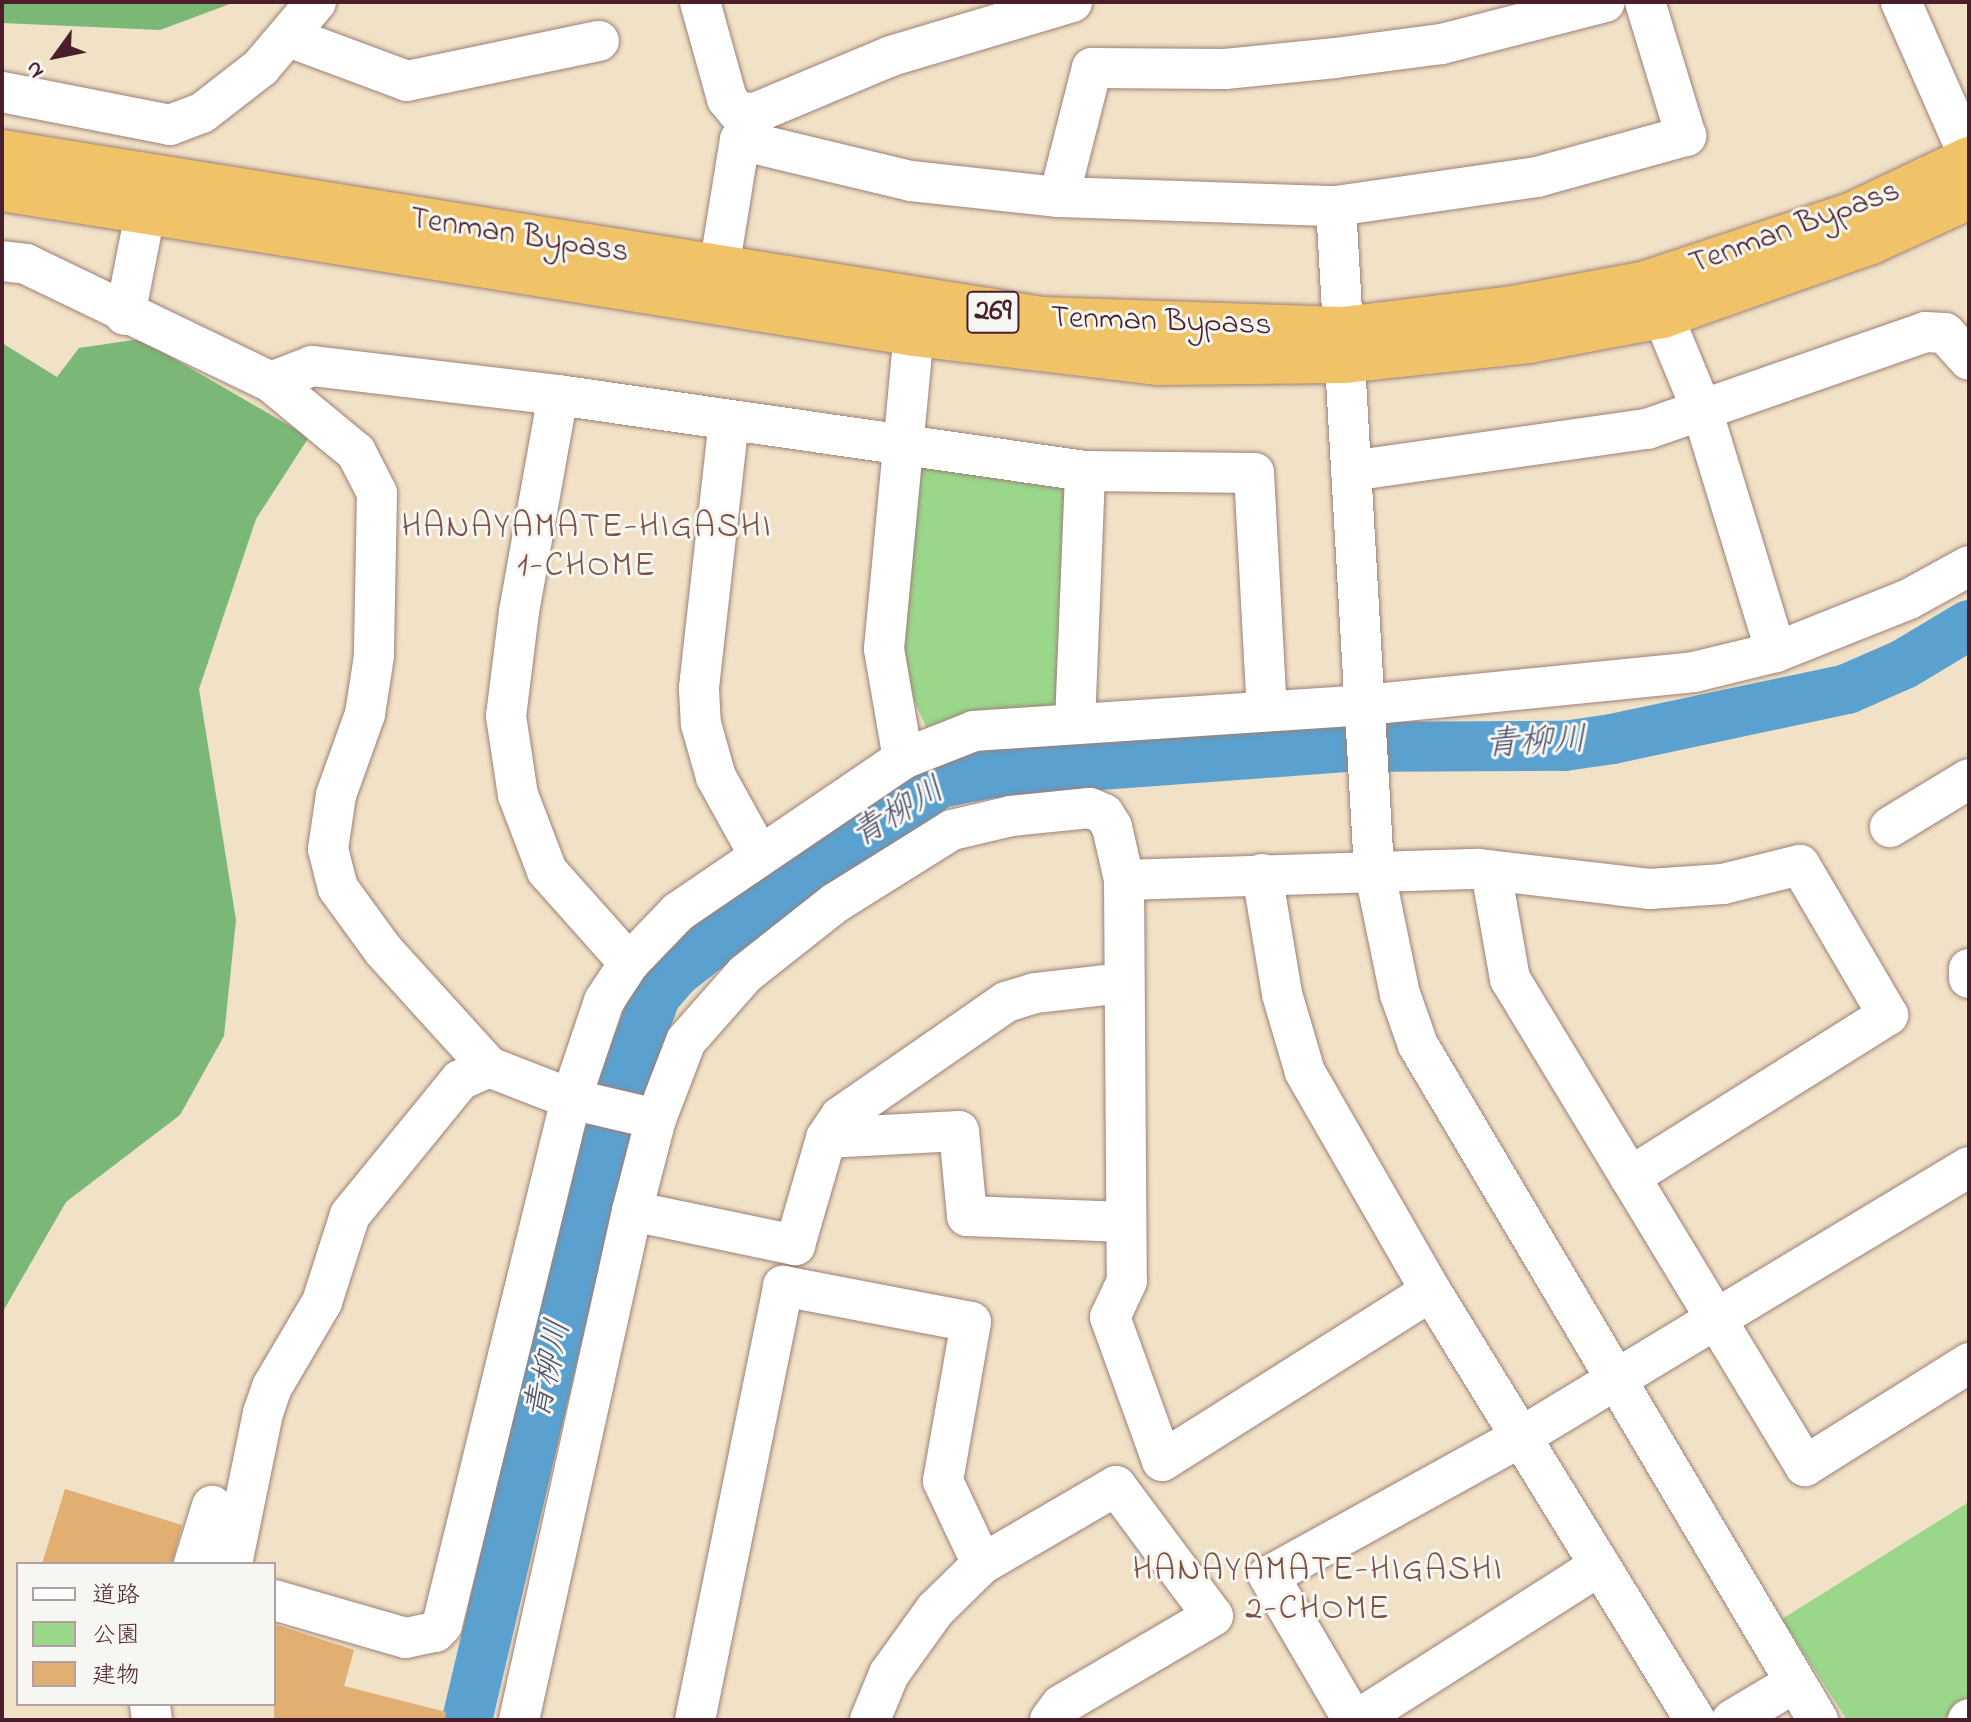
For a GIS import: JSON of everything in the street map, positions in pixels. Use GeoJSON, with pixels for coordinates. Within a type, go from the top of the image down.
{"type":"FeatureCollection","features":[{"type":"Feature","properties":{"kind":"highway","name":"Tenman Bypass"},"geometry":{"type":"LineString","coordinates":[[2,152],[1042,319],[1344,345],[1646,283],[1851,215],[1969,158]]}},
{"type":"Feature","properties":{"kind":"highway","name":"Tenman Bypass"},"geometry":{"type":"LineString","coordinates":[[2,189],[146,209],[914,334],[1159,363],[1344,345],[1529,341],[1663,316],[1871,242],[1969,197]]}},
{"type":"Feature","properties":{"kind":"street"},"geometry":{"type":"LineString","coordinates":[[2,92],[170,125],[202,113],[289,37],[316,2]]}},
{"type":"Feature","properties":{"kind":"street"},"geometry":{"type":"LineString","coordinates":[[700,2],[727,99],[738,112],[755,113],[891,56],[1049,5]]}},
{"type":"Feature","properties":{"kind":"street"},"geometry":{"type":"LineString","coordinates":[[1059,197],[1092,68],[1225,69],[1335,58],[1442,44],[1605,2]]}},
{"type":"Feature","properties":{"kind":"street"},"geometry":{"type":"LineString","coordinates":[[719,269],[740,140],[911,181],[1059,197],[1336,206],[1537,177],[1686,136],[1645,2]]}},
{"type":"Feature","properties":{"kind":"street"},"geometry":{"type":"LineString","coordinates":[[1901,2],[1969,158]]}},
{"type":"Feature","properties":{"kind":"street"},"geometry":{"type":"LineString","coordinates":[[289,37],[407,81],[599,41]]}},
{"type":"Feature","properties":{"kind":"street"},"geometry":{"type":"LineString","coordinates":[[1336,206],[1374,869],[1387,946],[1418,1045],[1818,1720]]}},
{"type":"Feature","properties":{"kind":"street"},"geometry":{"type":"LineString","coordinates":[[125,315],[146,209]]}},
{"type":"Feature","properties":{"kind":"street"},"geometry":{"type":"LineString","coordinates":[[2,261],[26,264],[125,315],[271,382],[356,452],[377,493],[374,656],[365,714],[336,795],[328,849],[338,888],[383,950],[489,1067],[571,1099],[656,1119]]}},
{"type":"Feature","properties":{"kind":"street"},"geometry":{"type":"LineString","coordinates":[[1663,316],[1702,410],[1776,652]]}},
{"type":"Feature","properties":{"kind":"street"},"geometry":{"type":"LineString","coordinates":[[1351,471],[1647,429],[1925,332],[1945,333],[1969,360]]}},
{"type":"Feature","properties":{"kind":"street"},"geometry":{"type":"LineString","coordinates":[[903,759],[884,649],[914,334]]}},
{"type":"Feature","properties":{"kind":"street"},"geometry":{"type":"LineString","coordinates":[[271,382],[312,366],[558,395],[1085,471],[1254,473],[1267,711]]}},
{"type":"Feature","properties":{"kind":"street"},"geometry":{"type":"LineString","coordinates":[[558,395],[519,612],[506,716],[518,795],[547,871],[629,963]]}},
{"type":"Feature","properties":{"kind":"street"},"geometry":{"type":"LineString","coordinates":[[729,420],[699,689],[701,724],[716,777],[759,855]]}},
{"type":"Feature","properties":{"kind":"street"},"geometry":{"type":"LineString","coordinates":[[1075,723],[1085,471]]}},
{"type":"Feature","properties":{"kind":"street"},"geometry":{"type":"LineString","coordinates":[[276,1601],[406,1638],[435,1632],[442,1625],[571,1099],[604,1001],[629,963],[678,912],[903,759],[974,731],[1365,705],[1694,672],[1776,652],[1909,599],[1969,566]]}},
{"type":"Feature","properties":{"kind":"street"},"geometry":{"type":"LineString","coordinates":[[1890,827],[1969,779]]}},
{"type":"Feature","properties":{"kind":"street"},"geometry":{"type":"LineString","coordinates":[[519,1720],[632,1211],[656,1119],[686,1041],[745,974],[835,903],[952,830],[1011,816],[1090,808],[1104,814],[1112,827],[1124,880],[1127,1281],[1110,1317],[1111,1328],[1162,1461],[1431,1291]]}},
{"type":"Feature","properties":{"kind":"street"},"geometry":{"type":"LineString","coordinates":[[1124,880],[1374,869],[1491,871],[1649,889],[1723,884],[1800,865],[1888,1015],[1630,1177]]}},
{"type":"Feature","properties":{"kind":"street"},"geometry":{"type":"LineString","coordinates":[[1491,871],[1510,979],[1805,1466],[1969,1363]]}},
{"type":"Feature","properties":{"kind":"street"},"geometry":{"type":"LineString","coordinates":[[1262,874],[1282,994],[1305,1072],[1431,1291],[1695,1720]]}},
{"type":"Feature","properties":{"kind":"street"},"geometry":{"type":"LineString","coordinates":[[1969,969],[1969,978]]}},
{"type":"Feature","properties":{"kind":"street"},"geometry":{"type":"LineString","coordinates":[[632,1211],[795,1245],[826,1138],[857,1104],[1006,1002],[1035,993],[1123,983]]}},
{"type":"Feature","properties":{"kind":"street"},"geometry":{"type":"LineString","coordinates":[[232,1562],[263,1413],[272,1387],[322,1302],[350,1215],[460,1080],[489,1067]]}},
{"type":"Feature","properties":{"kind":"street"},"geometry":{"type":"LineString","coordinates":[[826,1138],[959,1131],[967,1216],[1125,1222]]}},
{"type":"Feature","properties":{"kind":"street"},"geometry":{"type":"LineString","coordinates":[[1600,1565],[1355,1720],[1269,1576],[1521,1437],[1613,1377],[1969,1167]]}},
{"type":"Feature","properties":{"kind":"street"},"geometry":{"type":"LineString","coordinates":[[695,1720],[783,1286],[971,1322],[943,1481],[982,1564]]}},
{"type":"Feature","properties":{"kind":"street"},"geometry":{"type":"LineString","coordinates":[[870,1720],[889,1674],[935,1610],[982,1564],[1116,1486],[1213,1616],[1061,1705],[1050,1720]]}},
{"type":"Feature","properties":{"kind":"street"},"geometry":{"type":"LineString","coordinates":[[195,1562],[212,1506]]}},
{"type":"Feature","properties":{"kind":"street"},"geometry":{"type":"LineString","coordinates":[[1732,1720],[1794,1683]]}},
{"type":"Feature","properties":{"kind":"green space"},"geometry":{"type":"Polygon","coordinates":[[[2,2],[235,2],[160,30],[2,23],[2,2]]]}},
{"type":"Feature","properties":{"kind":"green space"},"geometry":{"type":"Polygon","coordinates":[[[140,339],[309,437],[256,519],[199,689],[236,920],[224,1036],[180,1115],[66,1202],[2,1313],[2,343],[57,377],[79,348],[140,339]]]}},
{"type":"Feature","properties":{"kind":"green space"},"geometry":{"type":"Polygon","coordinates":[[[918,455],[1075,483],[1066,708],[928,731],[895,658],[918,455]]]}},
{"type":"Feature","properties":{"kind":"green space"},"geometry":{"type":"Polygon","coordinates":[[[1969,1502],[1969,1703],[1942,1720],[1847,1720],[1782,1619],[1969,1502]]]}},
{"type":"Feature","properties":{"kind":"building"},"geometry":{"type":"Polygon","coordinates":[[[65,1489],[182,1525],[173,1562],[43,1562],[65,1489]]]}},
{"type":"Feature","properties":{"kind":"building"},"geometry":{"type":"Polygon","coordinates":[[[276,1625],[354,1650],[344,1686],[446,1712],[445,1720],[274,1720],[276,1625]]]}},
{"type":"Feature","properties":{"kind":"waterway","name":"青柳川"},"geometry":{"type":"LineString","coordinates":[[467,1720],[608,1122],[656,995],[676,972],[793,881],[940,783],[992,773],[1342,747],[1564,746],[1612,739],[1847,689],[1904,664],[1969,625]]}},
{"type":"Feature","properties":{"kind":"district","name":"HANAYAMATE-HIGASHI 1-CHOME"},"geometry":{"type":"Point","coordinates":[587,548]}},
{"type":"Feature","properties":{"kind":"district","name":"HANAYAMATE-HIGASHI 2-CHOME"},"geometry":{"type":"Point","coordinates":[1318,1590]}}]}
